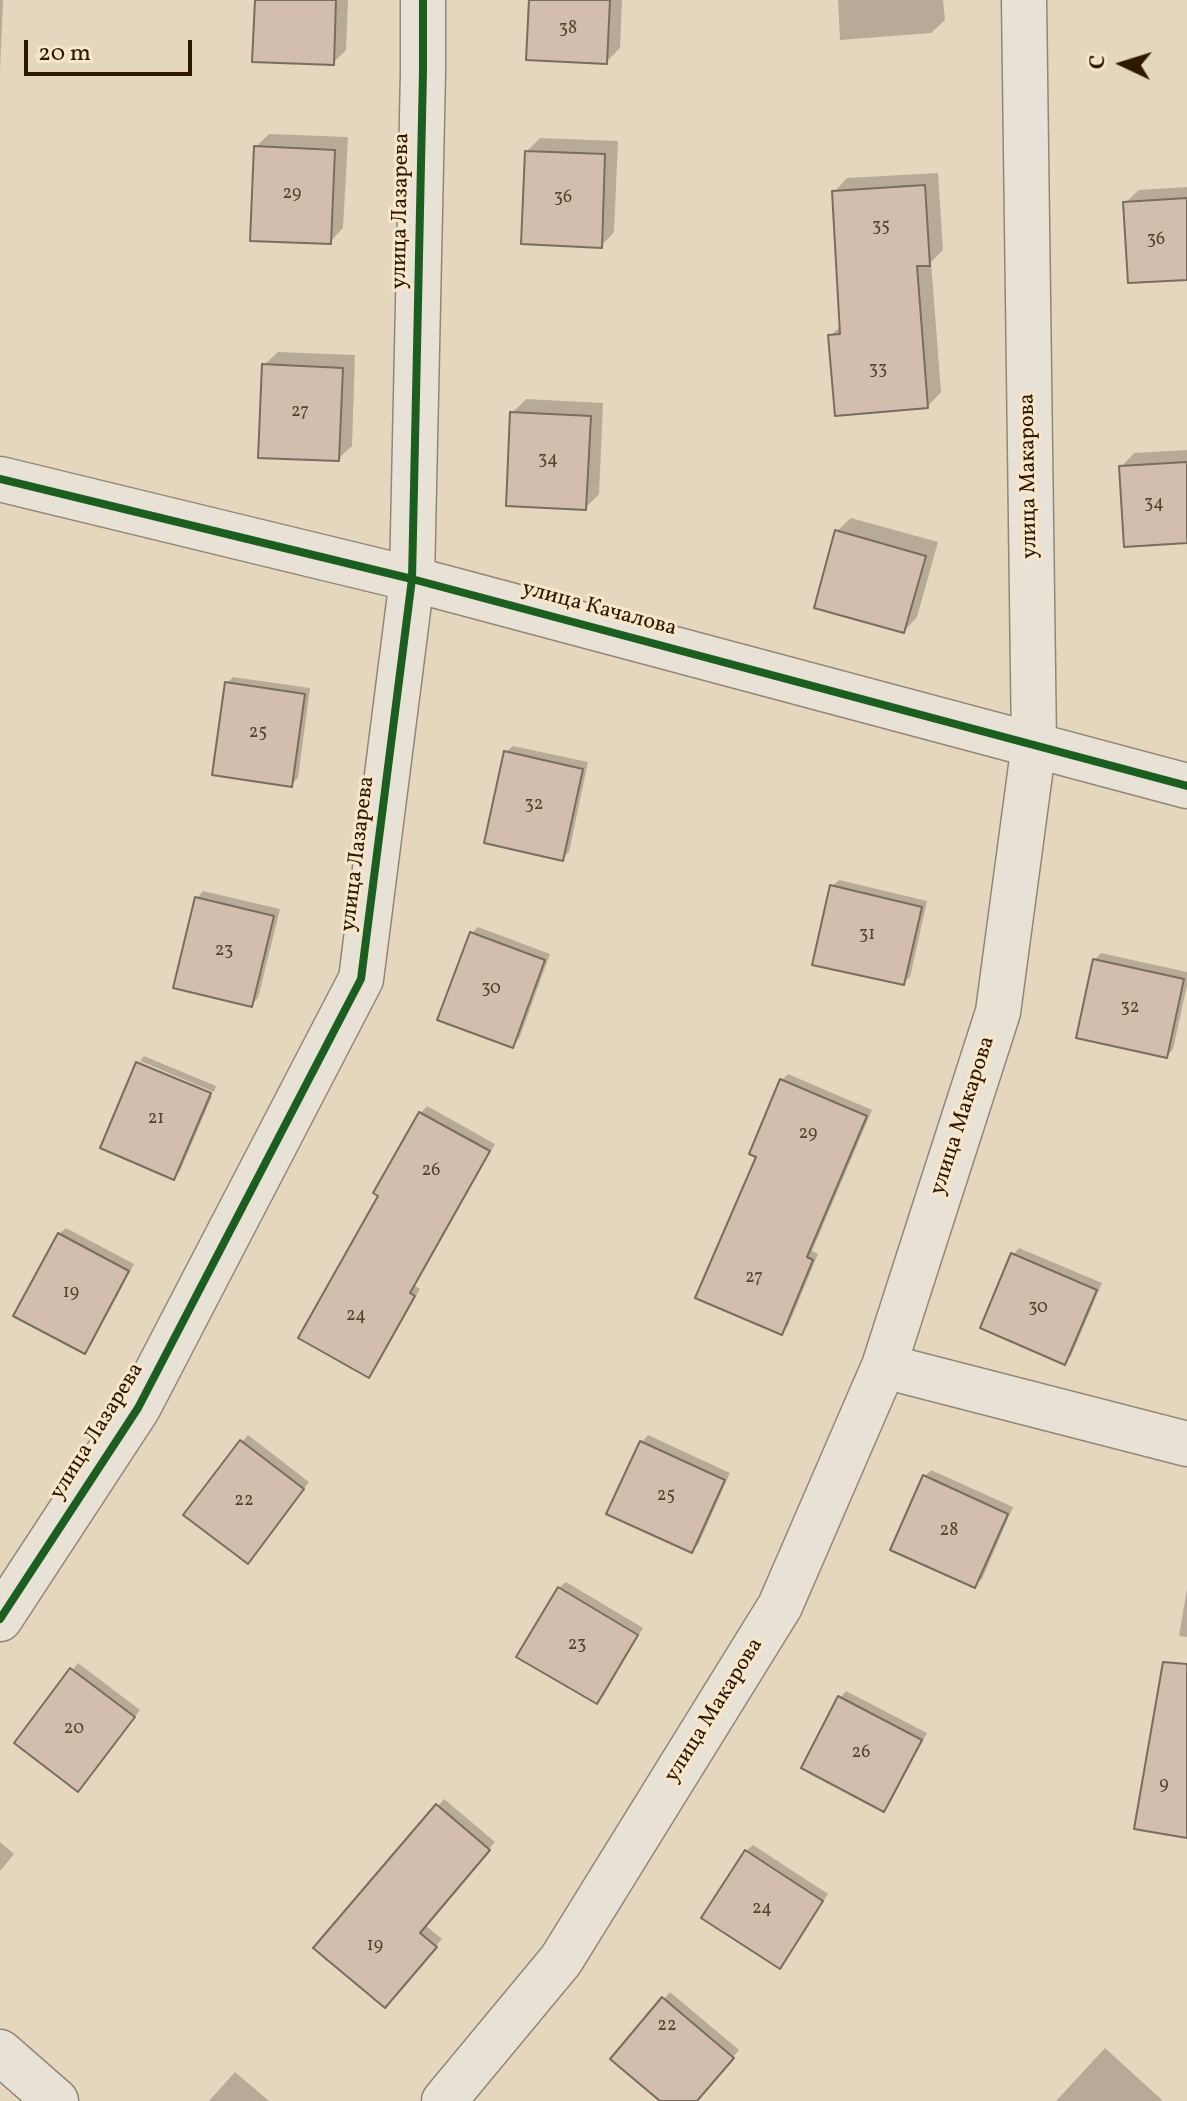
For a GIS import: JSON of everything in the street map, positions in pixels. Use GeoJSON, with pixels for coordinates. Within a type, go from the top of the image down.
{"type":"FeatureCollection","features":[{"type":"Feature","properties":{"kind":"street","name":"улица Лазарева"},"geometry":{"type":"LineString","coordinates":[[0,1619],[138,1408],[361,979],[412,579],[423,0]]}},
{"type":"Feature","properties":{"kind":"street","name":"улица Макарова"},"geometry":{"type":"LineString","coordinates":[[444,2101],[561,1960],[780,1606],[884,1366],[998,1012],[1034,744],[1024,0]]}},
{"type":"Feature","properties":{"kind":"street","name":"улица Качалова"},"geometry":{"type":"LineString","coordinates":[[0,479],[412,579],[1187,786]]}},
{"type":"Feature","properties":{"kind":"street"},"geometry":{"type":"LineString","coordinates":[[884,1366],[1187,1444]]}},
{"type":"Feature","properties":{"kind":"street"},"geometry":{"type":"LineString","coordinates":[[0,2052],[56,2101]]}},
{"type":"Feature","properties":{"kind":"building"},"geometry":{"type":"Polygon","coordinates":[[[255,0],[336,0],[334,65],[252,62],[255,0]]]}},
{"type":"Feature","properties":{"kind":"building"},"geometry":{"type":"Polygon","coordinates":[[[529,0],[610,0],[607,64],[526,60],[529,0]]]}},
{"type":"Feature","properties":{"kind":"building"},"geometry":{"type":"Polygon","coordinates":[[[254,146],[335,150],[331,244],[250,241],[254,146]]]}},
{"type":"Feature","properties":{"kind":"building"},"geometry":{"type":"Polygon","coordinates":[[[525,151],[605,154],[602,248],[521,244],[525,151]]]}},
{"type":"Feature","properties":{"kind":"building"},"geometry":{"type":"Polygon","coordinates":[[[925,185],[930,266],[917,266],[928,408],[835,416],[828,335],[840,334],[832,191],[925,185]]]}},
{"type":"Feature","properties":{"kind":"building"},"geometry":{"type":"Polygon","coordinates":[[[1187,198],[1187,280],[1128,283],[1123,202],[1187,198]]]}},
{"type":"Feature","properties":{"kind":"building"},"geometry":{"type":"Polygon","coordinates":[[[262,364],[343,368],[339,461],[258,458],[262,364]]]}},
{"type":"Feature","properties":{"kind":"building"},"geometry":{"type":"Polygon","coordinates":[[[510,412],[591,416],[586,510],[506,506],[510,412]]]}},
{"type":"Feature","properties":{"kind":"building"},"geometry":{"type":"Polygon","coordinates":[[[1187,462],[1187,543],[1124,547],[1119,466],[1187,462]]]}},
{"type":"Feature","properties":{"kind":"building"},"geometry":{"type":"Polygon","coordinates":[[[835,530],[926,556],[904,633],[814,608],[835,530]]]}},
{"type":"Feature","properties":{"kind":"building"},"geometry":{"type":"Polygon","coordinates":[[[225,682],[305,694],[292,787],[212,775],[225,682]]]}},
{"type":"Feature","properties":{"kind":"building"},"geometry":{"type":"Polygon","coordinates":[[[504,751],[583,769],[563,861],[484,843],[504,751]]]}},
{"type":"Feature","properties":{"kind":"building"},"geometry":{"type":"Polygon","coordinates":[[[830,885],[922,907],[904,985],[812,965],[830,885]]]}},
{"type":"Feature","properties":{"kind":"building"},"geometry":{"type":"Polygon","coordinates":[[[195,897],[274,916],[252,1007],[173,988],[195,897]]]}},
{"type":"Feature","properties":{"kind":"building"},"geometry":{"type":"Polygon","coordinates":[[[470,932],[545,960],[513,1048],[437,1020],[470,932]]]}},
{"type":"Feature","properties":{"kind":"building"},"geometry":{"type":"Polygon","coordinates":[[[1093,959],[1184,979],[1167,1058],[1076,1038],[1093,959]]]}},
{"type":"Feature","properties":{"kind":"building"},"geometry":{"type":"Polygon","coordinates":[[[136,1062],[211,1093],[174,1180],[100,1148],[136,1062]]]}},
{"type":"Feature","properties":{"kind":"building"},"geometry":{"type":"Polygon","coordinates":[[[780,1079],[867,1116],[807,1257],[813,1260],[782,1335],[695,1298],[756,1157],[749,1154],[780,1079]]]}},
{"type":"Feature","properties":{"kind":"building"},"geometry":{"type":"Polygon","coordinates":[[[419,1112],[490,1151],[410,1293],[415,1296],[369,1378],[298,1338],[378,1196],[373,1193],[419,1112]]]}},
{"type":"Feature","properties":{"kind":"building"},"geometry":{"type":"Polygon","coordinates":[[[58,1233],[129,1271],[85,1354],[13,1316],[58,1233]]]}},
{"type":"Feature","properties":{"kind":"building"},"geometry":{"type":"Polygon","coordinates":[[[1011,1253],[1097,1290],[1065,1365],[980,1328],[1011,1253]]]}},
{"type":"Feature","properties":{"kind":"building"},"geometry":{"type":"Polygon","coordinates":[[[240,1440],[304,1489],[248,1564],[183,1515],[240,1440]]]}},
{"type":"Feature","properties":{"kind":"building"},"geometry":{"type":"Polygon","coordinates":[[[640,1441],[725,1480],[692,1553],[606,1514],[640,1441]]]}},
{"type":"Feature","properties":{"kind":"building"},"geometry":{"type":"Polygon","coordinates":[[[923,1475],[1008,1514],[975,1588],[890,1550],[923,1475]]]}},
{"type":"Feature","properties":{"kind":"building"},"geometry":{"type":"Polygon","coordinates":[[[558,1587],[638,1635],[597,1704],[516,1657],[558,1587]]]}},
{"type":"Feature","properties":{"kind":"building"},"geometry":{"type":"Polygon","coordinates":[[[1163,1662],[1187,1664],[1187,1838],[1134,1829],[1163,1662]]]}},
{"type":"Feature","properties":{"kind":"building"},"geometry":{"type":"Polygon","coordinates":[[[70,1668],[135,1717],[78,1792],[14,1743],[70,1668]]]}},
{"type":"Feature","properties":{"kind":"building"},"geometry":{"type":"Polygon","coordinates":[[[838,1696],[922,1740],[884,1812],[801,1768],[838,1696]]]}},
{"type":"Feature","properties":{"kind":"building"},"geometry":{"type":"Polygon","coordinates":[[[436,1804],[490,1850],[420,1933],[437,1947],[385,2008],[313,1948],[436,1804]]]}},
{"type":"Feature","properties":{"kind":"building"},"geometry":{"type":"Polygon","coordinates":[[[745,1850],[823,1901],[780,1969],[701,1918],[745,1850]]]}},
{"type":"Feature","properties":{"kind":"building"},"geometry":{"type":"Polygon","coordinates":[[[662,1997],[734,2058],[697,2101],[660,2101],[610,2059],[662,1997]]]}},
{"type":"Feature","properties":{"kind":"cycle path"},"geometry":{"type":"LineString","coordinates":[[0,1619],[138,1408],[361,979],[412,579],[423,0]]}},
{"type":"Feature","properties":{"kind":"cycle path"},"geometry":{"type":"LineString","coordinates":[[0,479],[412,579],[1187,786]]}}]}
